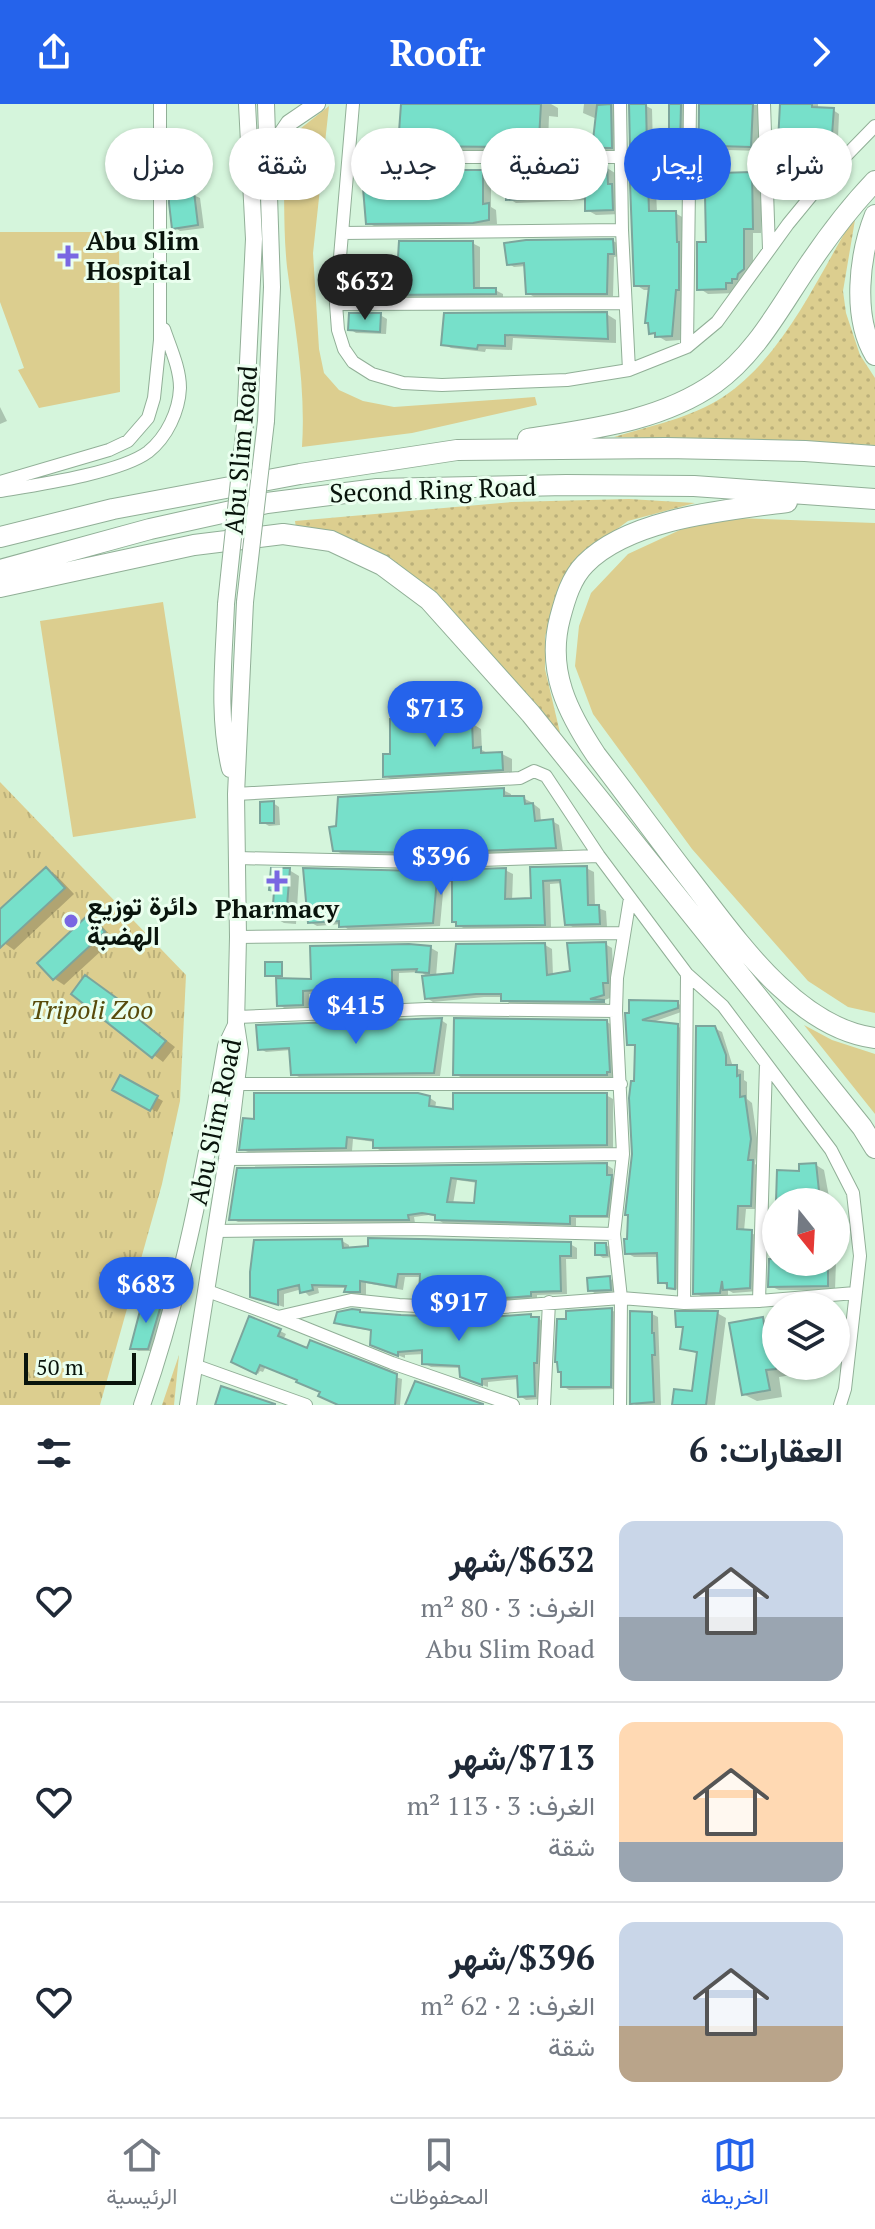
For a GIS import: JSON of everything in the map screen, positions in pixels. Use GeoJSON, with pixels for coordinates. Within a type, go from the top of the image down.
{"type":"FeatureCollection","features":[{"type":"Feature","properties":{"kind":"highway"},"geometry":{"type":"LineString","coordinates":[[457,450],[626,422],[685,401],[717,381],[740,361],[762,334],[811,262],[875,181]]}},
{"type":"Feature","properties":{"kind":"highway"},"geometry":{"type":"LineString","coordinates":[[875,215],[862,267],[861,297],[870,347],[875,355]]}},
{"type":"Feature","properties":{"kind":"highway","name":"Second Ring Road"},"geometry":{"type":"LineString","coordinates":[[0,537],[113,509],[300,474],[457,450],[666,448],[875,456]]}},
{"type":"Feature","properties":{"kind":"highway","name":"Second Ring Road"},"geometry":{"type":"LineString","coordinates":[[0,570],[150,529],[267,503],[377,489],[694,486],[875,499]]}},
{"type":"Feature","properties":{"kind":"highway"},"geometry":{"type":"LineString","coordinates":[[829,496],[698,516],[649,528],[612,544],[585,564],[566,594],[556,634],[558,675],[571,717],[596,755],[766,974],[810,1011],[856,1036],[875,1038]]}},
{"type":"Feature","properties":{"kind":"highway"},"geometry":{"type":"LineString","coordinates":[[0,587],[194,545],[283,534],[331,541],[382,565],[429,600],[522,704],[843,1102],[875,1148]]}},
{"type":"Feature","properties":{"kind":"main road","name":"Abu Slim Road"},"geometry":{"type":"LineString","coordinates":[[236,794],[225,750],[222,703],[226,604],[245,424],[254,239],[247,104]]}},
{"type":"Feature","properties":{"kind":"main road","name":"Abu Slim Road"},"geometry":{"type":"LineString","coordinates":[[266,104],[266,128]]}},
{"type":"Feature","properties":{"kind":"main road"},"geometry":{"type":"LineString","coordinates":[[286,128],[317,104]]}},
{"type":"Feature","properties":{"kind":"main road","name":"Abu Slim Road"},"geometry":{"type":"LineString","coordinates":[[188,1405],[238,1084],[236,794],[245,602],[266,421],[272,287],[269,200]]}},
{"type":"Feature","properties":{"kind":"main road","name":"Abu Slim Road"},"geometry":{"type":"LineString","coordinates":[[142,1405],[176,1296],[193,1227],[226,1046],[237,1021]]}},
{"type":"Feature","properties":{"kind":"street"},"geometry":{"type":"LineString","coordinates":[[0,482],[109,450],[139,432],[148,418],[154,398],[160,340],[160,104]]}},
{"type":"Feature","properties":{"kind":"street"},"geometry":{"type":"LineString","coordinates":[[353,104],[336,304],[338,330],[344,349],[353,362],[372,374],[403,383],[442,385],[567,380],[629,370],[687,347],[717,322],[769,249],[834,168],[875,126]]}},
{"type":"Feature","properties":{"kind":"street"},"geometry":{"type":"LineString","coordinates":[[620,104],[629,370]]}},
{"type":"Feature","properties":{"kind":"street"},"geometry":{"type":"LineString","coordinates":[[687,347],[690,104]]}},
{"type":"Feature","properties":{"kind":"street"},"geometry":{"type":"LineString","coordinates":[[764,104],[769,249]]}},
{"type":"Feature","properties":{"kind":"street"},"geometry":{"type":"LineString","coordinates":[[349,157],[622,157]]}},
{"type":"Feature","properties":{"kind":"street"},"geometry":{"type":"LineString","coordinates":[[342,233],[622,230]]}},
{"type":"Feature","properties":{"kind":"street"},"geometry":{"type":"LineString","coordinates":[[336,304],[625,303]]}},
{"type":"Feature","properties":{"kind":"street"},"geometry":{"type":"LineString","coordinates":[[0,491],[58,480],[129,461],[147,452],[161,438],[175,412],[180,386],[160,317]]}},
{"type":"Feature","properties":{"kind":"street"},"geometry":{"type":"LineString","coordinates":[[236,794],[520,778],[534,771],[551,781],[599,856],[687,974],[723,1006],[831,1150],[853,1193],[860,1256],[845,1389],[840,1405]]}},
{"type":"Feature","properties":{"kind":"street"},"geometry":{"type":"LineString","coordinates":[[237,858],[420,862],[599,856]]}},
{"type":"Feature","properties":{"kind":"street"},"geometry":{"type":"LineString","coordinates":[[620,1405],[621,1298],[614,1234],[623,1154],[616,1011],[617,978],[630,898]]}},
{"type":"Feature","properties":{"kind":"street"},"geometry":{"type":"LineString","coordinates":[[238,937],[624,933]]}},
{"type":"Feature","properties":{"kind":"street"},"geometry":{"type":"LineString","coordinates":[[684,1303],[687,974]]}},
{"type":"Feature","properties":{"kind":"street"},"geometry":{"type":"LineString","coordinates":[[237,1021],[427,1009],[616,1011]]}},
{"type":"Feature","properties":{"kind":"street"},"geometry":{"type":"LineString","coordinates":[[759,1301],[766,1064]]}},
{"type":"Feature","properties":{"kind":"street"},"geometry":{"type":"LineString","coordinates":[[238,1084],[621,1084]]}},
{"type":"Feature","properties":{"kind":"street"},"geometry":{"type":"LineString","coordinates":[[227,1159],[623,1154]]}},
{"type":"Feature","properties":{"kind":"street"},"geometry":{"type":"LineString","coordinates":[[214,1231],[416,1229],[614,1234]]}},
{"type":"Feature","properties":{"kind":"street"},"geometry":{"type":"LineString","coordinates":[[205,1290],[392,1363],[513,1405]]}},
{"type":"Feature","properties":{"kind":"street"},"geometry":{"type":"LineString","coordinates":[[278,1317],[351,1300],[475,1309],[621,1298],[684,1303],[855,1293]]}},
{"type":"Feature","properties":{"kind":"street"},"geometry":{"type":"LineString","coordinates":[[544,1405],[549,1302]]}},
{"type":"Feature","properties":{"kind":"street"},"geometry":{"type":"LineString","coordinates":[[194,1365],[306,1405]]}},
{"type":"Feature","properties":{"kind":"green space"},"geometry":{"type":"Polygon","coordinates":[[[329,106],[327,128],[301,128],[329,106]]]}},
{"type":"Feature","properties":{"kind":"green space"},"geometry":{"type":"Polygon","coordinates":[[[284,200],[319,200],[313,253],[319,349],[324,373],[339,390],[363,401],[394,407],[535,397],[537,405],[412,433],[302,447],[301,379],[286,253],[284,200]]]}},
{"type":"Feature","properties":{"kind":"green space"},"geometry":{"type":"Polygon","coordinates":[[[856,214],[843,291],[846,313],[860,355],[875,378],[875,445],[614,437],[698,411],[723,397],[745,379],[782,337],[856,214]]]}},
{"type":"Feature","properties":{"kind":"green space"},"geometry":{"type":"Polygon","coordinates":[[[0,232],[100,232],[119,238],[120,392],[39,408],[18,370],[24,368],[0,302],[0,232]]]}},
{"type":"Feature","properties":{"kind":"green space"},"geometry":{"type":"Polygon","coordinates":[[[629,499],[695,503],[628,521],[579,557],[558,589],[545,637],[545,669],[561,737],[436,597],[296,528],[295,521],[512,502],[629,499]]]}},
{"type":"Feature","properties":{"kind":"green space"},"geometry":{"type":"Polygon","coordinates":[[[708,517],[875,523],[875,1013],[848,1007],[808,981],[692,849],[593,714],[575,666],[579,626],[591,593],[628,554],[708,517]]]}},
{"type":"Feature","properties":{"kind":"green space"},"geometry":{"type":"Polygon","coordinates":[[[163,602],[196,818],[73,837],[40,621],[163,602]]]}},
{"type":"Feature","properties":{"kind":"green space","name":"Tripoli Zoo"},"geometry":{"type":"Polygon","coordinates":[[[0,782],[186,975],[180,1101],[162,1184],[100,1405],[0,1405],[0,782]]]}},
{"type":"Feature","properties":{"kind":"green space"},"geometry":{"type":"Polygon","coordinates":[[[804,1025],[832,1040],[875,1054],[875,1114],[804,1025]]]}},
{"type":"Feature","properties":{"kind":"green space"},"geometry":{"type":"Polygon","coordinates":[[[179,1355],[174,1405],[162,1405],[179,1355]]]}},
{"type":"Feature","properties":{"kind":"building"},"geometry":{"type":"Polygon","coordinates":[[[401,104],[541,104],[540,128],[481,128],[481,147],[465,147],[465,128],[399,128],[401,104]]]}},
{"type":"Feature","properties":{"kind":"building"},"geometry":{"type":"Polygon","coordinates":[[[611,104],[612,148],[608,148],[608,128],[594,128],[597,105],[611,104]]]}},
{"type":"Feature","properties":{"kind":"building"},"geometry":{"type":"Polygon","coordinates":[[[629,104],[646,104],[647,128],[630,128],[629,104]]]}},
{"type":"Feature","properties":{"kind":"building"},"geometry":{"type":"Polygon","coordinates":[[[669,104],[681,104],[680,128],[669,128],[669,104]]]}},
{"type":"Feature","properties":{"kind":"building"},"geometry":{"type":"Polygon","coordinates":[[[699,104],[753,104],[752,128],[747,128],[747,147],[731,146],[731,128],[699,128],[699,104]]]}},
{"type":"Feature","properties":{"kind":"building"},"geometry":{"type":"Polygon","coordinates":[[[780,104],[834,108],[833,128],[779,128],[780,104]]]}},
{"type":"Feature","properties":{"kind":"building"},"geometry":{"type":"Polygon","coordinates":[[[465,170],[481,170],[481,200],[483,204],[489,203],[489,220],[473,223],[366,224],[364,200],[465,200],[465,170]]]}},
{"type":"Feature","properties":{"kind":"building"},"geometry":{"type":"Polygon","coordinates":[[[747,172],[747,200],[752,200],[753,229],[744,229],[744,269],[737,279],[732,279],[732,283],[726,283],[726,289],[697,290],[697,242],[706,242],[705,200],[731,200],[731,173],[747,172]]]}},
{"type":"Feature","properties":{"kind":"building"},"geometry":{"type":"Polygon","coordinates":[[[608,184],[612,184],[613,210],[585,211],[585,200],[608,200],[608,184]]]}},
{"type":"Feature","properties":{"kind":"building"},"geometry":{"type":"Polygon","coordinates":[[[169,200],[195,200],[198,225],[172,229],[169,200]]]}},
{"type":"Feature","properties":{"kind":"building"},"geometry":{"type":"Polygon","coordinates":[[[631,200],[649,200],[649,211],[676,211],[679,290],[676,290],[672,336],[655,337],[655,333],[649,334],[648,323],[645,323],[649,286],[634,286],[631,200]]]}},
{"type":"Feature","properties":{"kind":"building"},"geometry":{"type":"Polygon","coordinates":[[[613,239],[614,254],[608,254],[607,294],[526,294],[524,263],[507,265],[504,243],[613,239]]]}},
{"type":"Feature","properties":{"kind":"building"},"geometry":{"type":"Polygon","coordinates":[[[399,241],[473,241],[474,288],[496,288],[496,294],[387,295],[388,259],[398,258],[399,241]]]}},
{"type":"Feature","properties":{"kind":"building"},"geometry":{"type":"Polygon","coordinates":[[[607,312],[608,339],[505,335],[505,346],[478,345],[477,349],[441,345],[444,313],[607,312]]]}},
{"type":"Feature","properties":{"kind":"building"},"geometry":{"type":"Polygon","coordinates":[[[349,313],[381,313],[380,332],[348,330],[349,313]]]}},
{"type":"Feature","properties":{"kind":"building"},"geometry":{"type":"Polygon","coordinates":[[[441,718],[441,723],[472,721],[473,748],[481,747],[481,753],[502,752],[503,770],[383,777],[383,754],[390,754],[390,719],[441,718]]]}},
{"type":"Feature","properties":{"kind":"building"},"geometry":{"type":"Polygon","coordinates":[[[504,788],[504,796],[524,796],[525,804],[533,803],[535,821],[553,819],[556,848],[420,853],[333,851],[329,827],[336,826],[338,797],[504,788]]]}},
{"type":"Feature","properties":{"kind":"building"},"geometry":{"type":"Polygon","coordinates":[[[274,801],[274,823],[260,823],[260,802],[274,801]]]}},
{"type":"Feature","properties":{"kind":"building"},"geometry":{"type":"Polygon","coordinates":[[[587,866],[588,905],[599,905],[600,924],[565,925],[560,880],[543,881],[545,925],[456,926],[456,922],[452,922],[452,879],[437,879],[433,923],[339,927],[339,921],[308,923],[303,868],[420,871],[506,868],[505,899],[531,898],[530,867],[587,866]]]}},
{"type":"Feature","properties":{"kind":"building"},"geometry":{"type":"Polygon","coordinates":[[[46,867],[65,888],[0,948],[0,909],[46,867]]]}},
{"type":"Feature","properties":{"kind":"building"},"geometry":{"type":"Polygon","coordinates":[[[271,868],[290,868],[286,919],[272,919],[274,891],[269,890],[271,868]]]}},
{"type":"Feature","properties":{"kind":"building"},"geometry":{"type":"Polygon","coordinates":[[[89,914],[105,932],[53,980],[37,963],[89,914]]]}},
{"type":"Feature","properties":{"kind":"building"},"geometry":{"type":"Polygon","coordinates":[[[606,942],[608,983],[603,983],[604,995],[590,999],[604,1002],[501,1001],[501,994],[425,999],[422,976],[453,973],[456,944],[545,943],[547,975],[570,971],[567,943],[606,942]]]}},
{"type":"Feature","properties":{"kind":"building"},"geometry":{"type":"Polygon","coordinates":[[[310,946],[431,946],[429,973],[416,972],[417,969],[392,970],[392,1001],[333,1004],[331,989],[303,991],[303,1005],[277,1006],[276,978],[311,979],[310,946]]]}},
{"type":"Feature","properties":{"kind":"building"},"geometry":{"type":"Polygon","coordinates":[[[265,962],[282,962],[282,976],[265,976],[265,962]]]}},
{"type":"Feature","properties":{"kind":"building"},"geometry":{"type":"Polygon","coordinates":[[[85,975],[133,1010],[131,1013],[166,1041],[152,1058],[71,994],[85,975]]]}},
{"type":"Feature","properties":{"kind":"building"},"geometry":{"type":"Polygon","coordinates":[[[629,1000],[678,1001],[678,1008],[642,1020],[678,1024],[675,1289],[667,1288],[667,1283],[658,1283],[657,1253],[625,1254],[628,1215],[625,1215],[632,1154],[629,1098],[631,1081],[634,1081],[635,1045],[627,1045],[625,1013],[629,1013],[629,1000]]]}},
{"type":"Feature","properties":{"kind":"building"},"geometry":{"type":"Polygon","coordinates":[[[442,1018],[434,1073],[291,1075],[289,1048],[258,1050],[256,1025],[442,1018]]]}},
{"type":"Feature","properties":{"kind":"building"},"geometry":{"type":"Polygon","coordinates":[[[454,1018],[607,1020],[610,1072],[607,1075],[453,1075],[454,1018]]]}},
{"type":"Feature","properties":{"kind":"building"},"geometry":{"type":"Polygon","coordinates":[[[696,1026],[715,1026],[726,1055],[726,1065],[737,1065],[740,1097],[745,1096],[751,1139],[748,1160],[753,1160],[751,1206],[738,1206],[737,1229],[752,1230],[750,1288],[723,1290],[722,1281],[720,1293],[693,1294],[696,1026]]]}},
{"type":"Feature","properties":{"kind":"building"},"geometry":{"type":"Polygon","coordinates":[[[120,1075],[158,1096],[150,1111],[112,1090],[120,1075]]]}},
{"type":"Feature","properties":{"kind":"building"},"geometry":{"type":"Polygon","coordinates":[[[254,1093],[418,1093],[430,1096],[429,1106],[453,1109],[453,1093],[607,1093],[607,1145],[373,1148],[373,1140],[347,1137],[346,1148],[239,1150],[243,1118],[254,1119],[254,1093]]]}},
{"type":"Feature","properties":{"kind":"building"},"geometry":{"type":"Polygon","coordinates":[[[607,1163],[607,1175],[612,1175],[607,1216],[570,1216],[570,1224],[435,1220],[435,1215],[422,1213],[408,1215],[409,1220],[229,1220],[237,1168],[607,1163]],[[451,1178],[447,1202],[474,1203],[476,1181],[451,1178]]]}},
{"type":"Feature","properties":{"kind":"building"},"geometry":{"type":"Polygon","coordinates":[[[816,1163],[819,1188],[776,1188],[777,1170],[799,1171],[799,1164],[816,1163]]]}},
{"type":"Feature","properties":{"kind":"building"},"geometry":{"type":"Polygon","coordinates":[[[368,1238],[571,1242],[571,1256],[560,1256],[561,1291],[531,1292],[531,1296],[475,1300],[419,1297],[420,1274],[398,1274],[396,1287],[360,1281],[360,1292],[344,1292],[346,1286],[312,1285],[313,1290],[300,1293],[299,1285],[278,1290],[278,1305],[250,1297],[254,1240],[342,1239],[343,1248],[368,1246],[368,1238]]]}},
{"type":"Feature","properties":{"kind":"building"},"geometry":{"type":"Polygon","coordinates":[[[595,1243],[606,1243],[607,1255],[595,1255],[595,1243]]]}},
{"type":"Feature","properties":{"kind":"building"},"geometry":{"type":"Polygon","coordinates":[[[610,1276],[611,1290],[588,1291],[587,1278],[610,1276]]]}},
{"type":"Feature","properties":{"kind":"building"},"geometry":{"type":"Polygon","coordinates":[[[768,1276],[828,1276],[828,1286],[768,1287],[768,1276]]]}},
{"type":"Feature","properties":{"kind":"building"},"geometry":{"type":"Polygon","coordinates":[[[162,1302],[148,1349],[130,1349],[142,1303],[162,1302]]]}},
{"type":"Feature","properties":{"kind":"building"},"geometry":{"type":"Polygon","coordinates":[[[612,1308],[611,1387],[561,1387],[561,1372],[558,1372],[555,1362],[557,1319],[566,1319],[566,1311],[612,1308]]]}},
{"type":"Feature","properties":{"kind":"building"},"geometry":{"type":"Polygon","coordinates":[[[352,1309],[401,1315],[475,1318],[531,1314],[531,1317],[539,1317],[537,1363],[534,1363],[535,1396],[518,1397],[517,1376],[482,1379],[482,1385],[460,1377],[459,1366],[422,1364],[422,1350],[398,1352],[398,1356],[370,1345],[371,1330],[334,1323],[337,1312],[352,1309]]]}},
{"type":"Feature","properties":{"kind":"building"},"geometry":{"type":"Polygon","coordinates":[[[630,1311],[652,1312],[654,1402],[630,1404],[630,1311]]]}},
{"type":"Feature","properties":{"kind":"building"},"geometry":{"type":"Polygon","coordinates":[[[675,1311],[718,1311],[706,1405],[672,1405],[674,1389],[692,1391],[697,1352],[680,1349],[683,1327],[676,1327],[675,1311]]]}},
{"type":"Feature","properties":{"kind":"building"},"geometry":{"type":"Polygon","coordinates":[[[249,1316],[281,1329],[278,1336],[307,1348],[310,1340],[397,1374],[395,1405],[338,1405],[318,1396],[320,1392],[297,1380],[260,1365],[256,1374],[231,1362],[249,1316]]]}},
{"type":"Feature","properties":{"kind":"building"},"geometry":{"type":"Polygon","coordinates":[[[762,1317],[762,1380],[768,1380],[770,1390],[742,1395],[729,1323],[762,1317]]]}},
{"type":"Feature","properties":{"kind":"building"},"geometry":{"type":"Polygon","coordinates":[[[415,1381],[483,1404],[483,1405],[405,1405],[415,1381]]]}},
{"type":"Feature","properties":{"kind":"building"},"geometry":{"type":"Polygon","coordinates":[[[221,1386],[275,1404],[275,1405],[215,1405],[221,1386]]]}},
{"type":"Feature","properties":{"kind":"place","name":"Abu Slim Hospital"},"geometry":{"type":"Point","coordinates":[68,256]}},
{"type":"Feature","properties":{"kind":"place","name":"Pharmacy"},"geometry":{"type":"Point","coordinates":[277,881]}},
{"type":"Feature","properties":{"kind":"place","name":"دائرة توزيع الهضبة"},"geometry":{"type":"Point","coordinates":[71,921]}}]}
